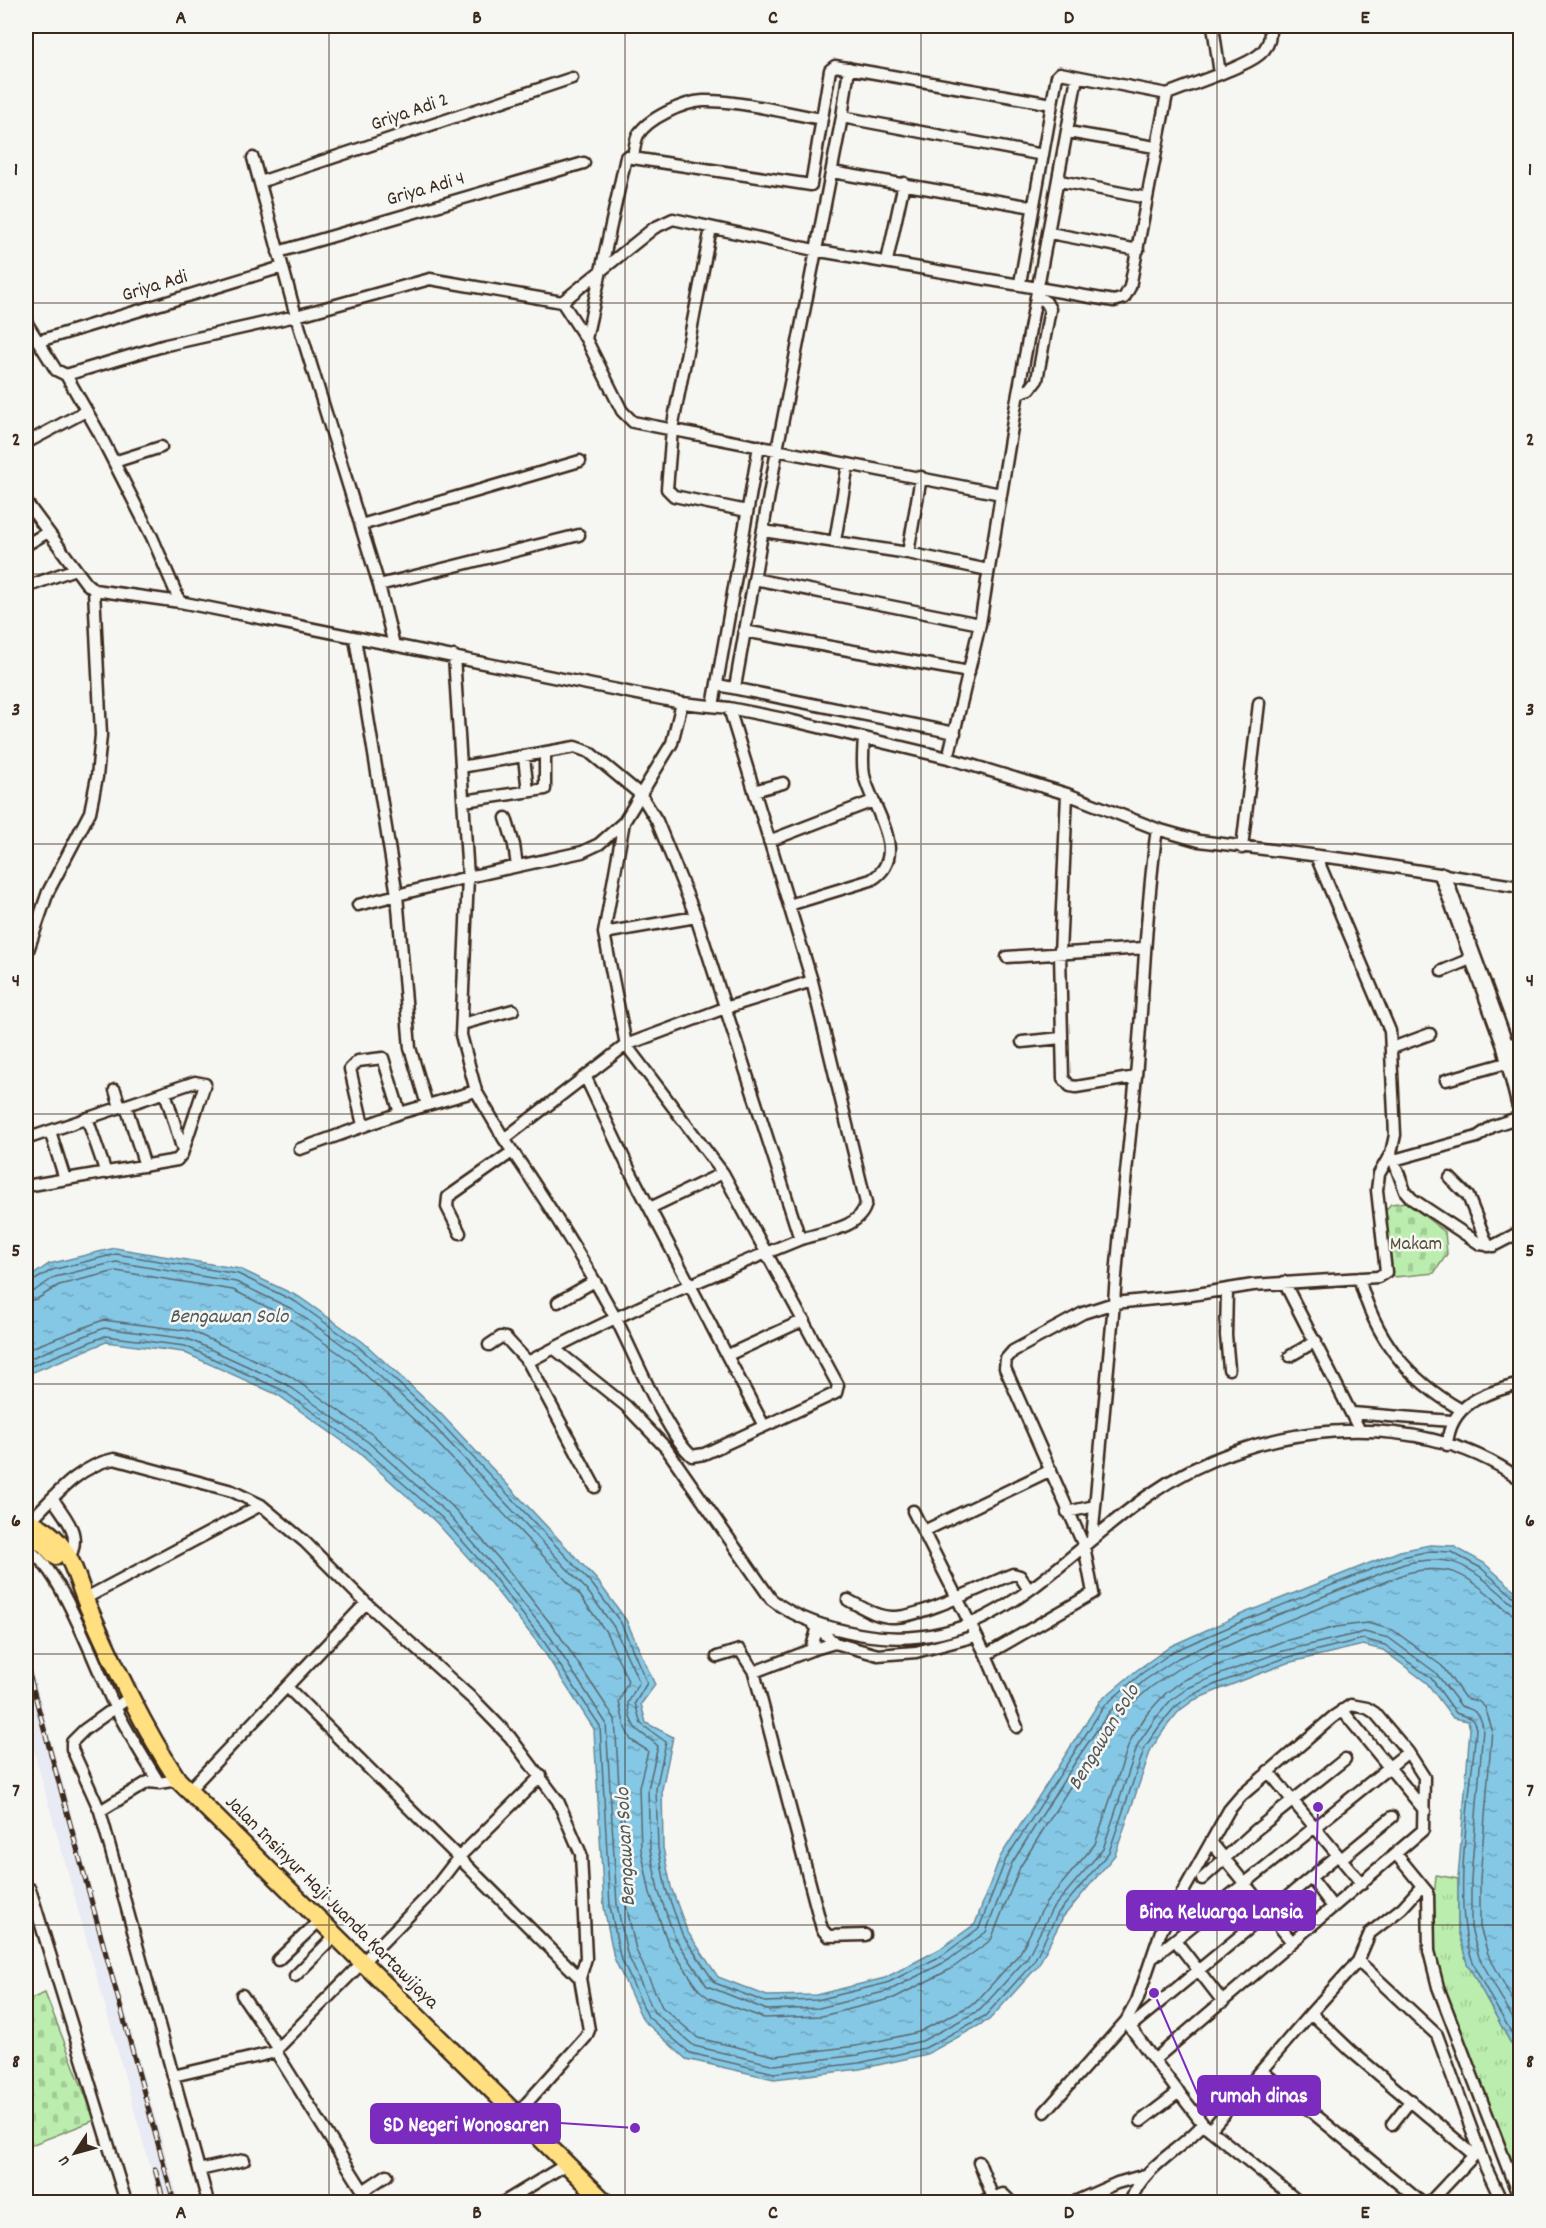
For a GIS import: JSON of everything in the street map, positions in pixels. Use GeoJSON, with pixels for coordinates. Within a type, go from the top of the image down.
{"type":"FeatureCollection","features":[{"type":"Feature","properties":{"kind":"main road","name":"Jalan Insinyur Haji Juanda Kartawijaya"},"geometry":{"type":"LineString","coordinates":[[27,1526],[52,1536],[69,1559],[83,1596],[130,1697],[183,1786],[515,2116],[605,2202]]}},
{"type":"Feature","properties":{"kind":"main road","name":"Jalan Insinyur Haji Juanda Kartawijaya"},"geometry":{"type":"LineString","coordinates":[[27,1526],[52,1551],[83,1596]]}},
{"type":"Feature","properties":{"kind":"street"},"geometry":{"type":"LineString","coordinates":[[1213,26],[1220,74]]}},
{"type":"Feature","properties":{"kind":"street"},"geometry":{"type":"LineString","coordinates":[[1020,284],[1057,76],[1060,73],[1167,94],[1220,74],[1264,51],[1269,43],[1269,26]]}},
{"type":"Feature","properties":{"kind":"street"},"geometry":{"type":"LineString","coordinates":[[811,185],[831,68],[849,68],[1052,104]]}},
{"type":"Feature","properties":{"kind":"street"},"geometry":{"type":"LineString","coordinates":[[735,687],[814,250],[832,172],[849,68]]}},
{"type":"Feature","properties":{"kind":"street"},"geometry":{"type":"LineString","coordinates":[[950,750],[980,624],[1018,393],[1060,181],[1077,77]]}},
{"type":"Feature","properties":{"kind":"street","name":"Griya Adi 2"},"geometry":{"type":"LineString","coordinates":[[260,182],[572,78]]}},
{"type":"Feature","properties":{"kind":"street"},"geometry":{"type":"LineString","coordinates":[[562,302],[667,220],[814,250],[1020,284],[1039,292],[1120,300],[1130,287],[1155,147],[1167,94]]}},
{"type":"Feature","properties":{"kind":"street"},"geometry":{"type":"LineString","coordinates":[[633,158],[638,135],[644,129],[658,118],[694,102],[718,102],[822,119]]}},
{"type":"Feature","properties":{"kind":"street"},"geometry":{"type":"LineString","coordinates":[[842,117],[1043,155]]}},
{"type":"Feature","properties":{"kind":"street"},"geometry":{"type":"LineString","coordinates":[[1068,132],[1155,147]]}},
{"type":"Feature","properties":{"kind":"street"},"geometry":{"type":"LineString","coordinates":[[586,339],[626,157],[827,189]]}},
{"type":"Feature","properties":{"kind":"street"},"geometry":{"type":"LineString","coordinates":[[253,158],[296,316],[379,585],[394,645]]}},
{"type":"Feature","properties":{"kind":"street","name":"Griya Adi 4"},"geometry":{"type":"LineString","coordinates":[[278,252],[584,163]]}},
{"type":"Feature","properties":{"kind":"street"},"geometry":{"type":"LineString","coordinates":[[832,172],[1033,207]]}},
{"type":"Feature","properties":{"kind":"street"},"geometry":{"type":"LineString","coordinates":[[1060,181],[1147,198]]}},
{"type":"Feature","properties":{"kind":"street"},"geometry":{"type":"LineString","coordinates":[[887,261],[904,183]]}},
{"type":"Feature","properties":{"kind":"street"},"geometry":{"type":"LineString","coordinates":[[711,228],[672,429],[667,469],[668,492],[674,496],[747,511]]}},
{"type":"Feature","properties":{"kind":"street"},"geometry":{"type":"LineString","coordinates":[[1050,233],[1138,250]]}},
{"type":"Feature","properties":{"kind":"street","name":"Griya Adi"},"geometry":{"type":"LineString","coordinates":[[39,341],[282,267]]}},
{"type":"Feature","properties":{"kind":"street"},"geometry":{"type":"LineString","coordinates":[[66,375],[166,345],[296,316],[430,279],[562,302],[586,339],[629,419],[1001,494]]}},
{"type":"Feature","properties":{"kind":"street"},"geometry":{"type":"LineString","coordinates":[[1018,393],[1030,389],[1037,380],[1050,309],[1039,292]]}},
{"type":"Feature","properties":{"kind":"street"},"geometry":{"type":"LineString","coordinates":[[26,322],[56,370],[66,375],[86,411],[152,537],[180,602]]}},
{"type":"Feature","properties":{"kind":"street"},"geometry":{"type":"LineString","coordinates":[[26,443],[86,411]]}},
{"type":"Feature","properties":{"kind":"street"},"geometry":{"type":"LineString","coordinates":[[713,706],[759,446]]}},
{"type":"Feature","properties":{"kind":"street"},"geometry":{"type":"LineString","coordinates":[[114,462],[161,447]]}},
{"type":"Feature","properties":{"kind":"street"},"geometry":{"type":"LineString","coordinates":[[361,525],[580,461]]}},
{"type":"Feature","properties":{"kind":"street"},"geometry":{"type":"LineString","coordinates":[[835,541],[848,464]]}},
{"type":"Feature","properties":{"kind":"street"},"geometry":{"type":"LineString","coordinates":[[908,553],[921,477]]}},
{"type":"Feature","properties":{"kind":"street"},"geometry":{"type":"LineString","coordinates":[[26,502],[75,569],[94,590],[101,735],[97,777],[90,812],[48,892],[26,956]]}},
{"type":"Feature","properties":{"kind":"street"},"geometry":{"type":"LineString","coordinates":[[763,531],[908,553],[988,570]]}},
{"type":"Feature","properties":{"kind":"street"},"geometry":{"type":"LineString","coordinates":[[26,544],[48,532]]}},
{"type":"Feature","properties":{"kind":"street"},"geometry":{"type":"LineString","coordinates":[[379,585],[579,535]]}},
{"type":"Feature","properties":{"kind":"street"},"geometry":{"type":"LineString","coordinates":[[26,587],[75,569]]}},
{"type":"Feature","properties":{"kind":"street"},"geometry":{"type":"LineString","coordinates":[[754,579],[980,624]]}},
{"type":"Feature","properties":{"kind":"street"},"geometry":{"type":"LineString","coordinates":[[94,590],[180,602],[682,703],[729,708],[864,738],[948,759],[1067,794],[1157,829],[1199,841],[1521,887]]}},
{"type":"Feature","properties":{"kind":"street"},"geometry":{"type":"LineString","coordinates":[[744,630],[969,672]]}},
{"type":"Feature","properties":{"kind":"street"},"geometry":{"type":"LineString","coordinates":[[355,638],[397,895],[410,1048],[427,1105]]}},
{"type":"Feature","properties":{"kind":"street"},"geometry":{"type":"LineString","coordinates":[[454,656],[468,877],[461,1035],[476,1091],[504,1140],[567,1230],[674,1434],[689,1454],[695,1457],[836,1393],[838,1388],[804,1320],[723,1173],[626,1045],[604,933],[624,822]]}},
{"type":"Feature","properties":{"kind":"street"},"geometry":{"type":"LineString","coordinates":[[718,685],[955,733]]}},
{"type":"Feature","properties":{"kind":"street"},"geometry":{"type":"LineString","coordinates":[[358,905],[592,848],[624,822],[641,795],[646,782],[672,743],[682,703]]}},
{"type":"Feature","properties":{"kind":"street"},"geometry":{"type":"LineString","coordinates":[[1242,848],[1259,703]]}},
{"type":"Feature","properties":{"kind":"street"},"geometry":{"type":"LineString","coordinates":[[528,1362],[556,1350],[615,1318],[691,1285],[800,1239],[854,1221],[862,1214],[866,1203],[812,981],[729,708]]}},
{"type":"Feature","properties":{"kind":"street"},"geometry":{"type":"LineString","coordinates":[[789,905],[871,880],[881,873],[887,863],[889,848],[887,834],[864,776],[864,738]]}},
{"type":"Feature","properties":{"kind":"street"},"geometry":{"type":"LineString","coordinates":[[461,767],[525,758],[575,747],[582,749],[641,795],[657,821],[696,917],[800,1239]]}},
{"type":"Feature","properties":{"kind":"street"},"geometry":{"type":"LineString","coordinates":[[464,801],[546,788],[545,754]]}},
{"type":"Feature","properties":{"kind":"street"},"geometry":{"type":"LineString","coordinates":[[525,758],[528,791]]}},
{"type":"Feature","properties":{"kind":"street"},"geometry":{"type":"LineString","coordinates":[[754,791],[783,783]]}},
{"type":"Feature","properties":{"kind":"street"},"geometry":{"type":"LineString","coordinates":[[1067,794],[1060,954],[1062,1074],[1070,1086],[1136,1077]]}},
{"type":"Feature","properties":{"kind":"street"},"geometry":{"type":"LineString","coordinates":[[769,841],[873,801]]}},
{"type":"Feature","properties":{"kind":"street"},"geometry":{"type":"LineString","coordinates":[[506,818],[514,844],[517,866]]}},
{"type":"Feature","properties":{"kind":"street"},"geometry":{"type":"LineString","coordinates":[[986,1655],[1093,1593],[1088,1543],[1095,1506],[1136,1077],[1144,948],[1157,829]]}},
{"type":"Feature","properties":{"kind":"street"},"geometry":{"type":"LineString","coordinates":[[1088,1543],[1067,1512],[1051,1470],[1005,1368],[1005,1362],[1013,1351],[1074,1317],[1114,1303],[1284,1282],[1378,1277],[1387,1270],[1377,1190],[1379,1174],[1392,1156],[1395,1135],[1390,1031],[1381,1004],[1316,856]]}},
{"type":"Feature","properties":{"kind":"street"},"geometry":{"type":"LineString","coordinates":[[1443,876],[1473,958],[1513,1044],[1510,1062],[1520,1099]]}},
{"type":"Feature","properties":{"kind":"street"},"geometry":{"type":"LineString","coordinates":[[604,933],[696,917]]}},
{"type":"Feature","properties":{"kind":"street"},"geometry":{"type":"LineString","coordinates":[[1007,957],[1144,948]]}},
{"type":"Feature","properties":{"kind":"street"},"geometry":{"type":"LineString","coordinates":[[1442,971],[1473,958]]}},
{"type":"Feature","properties":{"kind":"street"},"geometry":{"type":"LineString","coordinates":[[504,1140],[626,1045],[725,1008],[812,981]]}},
{"type":"Feature","properties":{"kind":"street"},"geometry":{"type":"LineString","coordinates":[[462,1024],[513,1010]]}},
{"type":"Feature","properties":{"kind":"street"},"geometry":{"type":"LineString","coordinates":[[1392,1048],[1430,1034]]}},
{"type":"Feature","properties":{"kind":"street"},"geometry":{"type":"LineString","coordinates":[[1022,1042],[1061,1038]]}},
{"type":"Feature","properties":{"kind":"street"},"geometry":{"type":"LineString","coordinates":[[363,1125],[350,1069],[358,1061],[383,1058],[400,1113]]}},
{"type":"Feature","properties":{"kind":"street"},"geometry":{"type":"LineString","coordinates":[[1446,1080],[1510,1062]]}},
{"type":"Feature","properties":{"kind":"street"},"geometry":{"type":"LineString","coordinates":[[586,1078],[650,1208],[764,1426]]}},
{"type":"Feature","properties":{"kind":"street"},"geometry":{"type":"LineString","coordinates":[[26,1139],[195,1082],[205,1084],[183,1151],[174,1162],[26,1186]]}},
{"type":"Feature","properties":{"kind":"street"},"geometry":{"type":"LineString","coordinates":[[115,1090],[145,1166]]}},
{"type":"Feature","properties":{"kind":"street"},"geometry":{"type":"LineString","coordinates":[[300,1149],[363,1125],[476,1091]]}},
{"type":"Feature","properties":{"kind":"street"},"geometry":{"type":"LineString","coordinates":[[165,1092],[183,1151]]}},
{"type":"Feature","properties":{"kind":"street"},"geometry":{"type":"LineString","coordinates":[[1392,1156],[1477,1137],[1493,1126],[1521,1117]]}},
{"type":"Feature","properties":{"kind":"street"},"geometry":{"type":"LineString","coordinates":[[87,1118],[106,1173]]}},
{"type":"Feature","properties":{"kind":"street"},"geometry":{"type":"LineString","coordinates":[[50,1131],[64,1179]]}},
{"type":"Feature","properties":{"kind":"street"},"geometry":{"type":"LineString","coordinates":[[460,1233],[447,1207],[448,1197],[512,1152]]}},
{"type":"Feature","properties":{"kind":"street"},"geometry":{"type":"LineString","coordinates":[[1392,1156],[1406,1191],[1412,1199],[1488,1246]]}},
{"type":"Feature","properties":{"kind":"street"},"geometry":{"type":"LineString","coordinates":[[650,1208],[723,1173]]}},
{"type":"Feature","properties":{"kind":"street"},"geometry":{"type":"LineString","coordinates":[[1450,1178],[1468,1196],[1488,1246]]}},
{"type":"Feature","properties":{"kind":"street"},"geometry":{"type":"LineString","coordinates":[[1488,1246],[1521,1232]]}},
{"type":"Feature","properties":{"kind":"street"},"geometry":{"type":"LineString","coordinates":[[1359,1278],[1369,1310],[1387,1346],[1419,1383],[1460,1409]]}},
{"type":"Feature","properties":{"kind":"street"},"geometry":{"type":"LineString","coordinates":[[558,1302],[595,1281]]}},
{"type":"Feature","properties":{"kind":"street"},"geometry":{"type":"LineString","coordinates":[[1284,1282],[1353,1413],[1359,1429]]}},
{"type":"Feature","properties":{"kind":"street"},"geometry":{"type":"LineString","coordinates":[[1227,1290],[1226,1335],[1229,1369]]}},
{"type":"Feature","properties":{"kind":"street"},"geometry":{"type":"LineString","coordinates":[[728,1355],[804,1320]]}},
{"type":"Feature","properties":{"kind":"street"},"geometry":{"type":"LineString","coordinates":[[489,1345],[501,1337],[506,1338],[528,1362],[595,1487]]}},
{"type":"Feature","properties":{"kind":"street"},"geometry":{"type":"LineString","coordinates":[[1290,1356],[1316,1341]]}},
{"type":"Feature","properties":{"kind":"street"},"geometry":{"type":"LineString","coordinates":[[556,1350],[626,1406],[666,1448],[771,1599],[782,1608],[815,1626],[835,1643],[866,1652],[887,1655],[916,1652],[976,1636]]}},
{"type":"Feature","properties":{"kind":"street"},"geometry":{"type":"LineString","coordinates":[[1447,1444],[1451,1421],[1460,1409],[1502,1389],[1521,1384]]}},
{"type":"Feature","properties":{"kind":"street"},"geometry":{"type":"LineString","coordinates":[[1353,1413],[1451,1421]]}},
{"type":"Feature","properties":{"kind":"street"},"geometry":{"type":"LineString","coordinates":[[815,1626],[885,1639],[915,1639],[969,1625],[991,1616],[1029,1590],[1149,1495],[1206,1462],[1251,1446],[1359,1429],[1411,1436],[1447,1444],[1488,1461],[1521,1479]]}},
{"type":"Feature","properties":{"kind":"street"},"geometry":{"type":"LineString","coordinates":[[666,1448],[674,1434]]}},
{"type":"Feature","properties":{"kind":"street"},"geometry":{"type":"LineString","coordinates":[[27,1526],[65,1484],[103,1462],[114,1459],[223,1488],[261,1506],[305,1542],[366,1603],[476,1702],[510,1737],[558,1801],[581,1854],[586,1958],[580,1978],[589,2020],[586,2037],[515,2116]]}},
{"type":"Feature","properties":{"kind":"street"},"geometry":{"type":"LineString","coordinates":[[924,1531],[1051,1470]]}},
{"type":"Feature","properties":{"kind":"street"},"geometry":{"type":"LineString","coordinates":[[53,1499],[74,1532],[74,1549],[69,1559]]}},
{"type":"Feature","properties":{"kind":"street"},"geometry":{"type":"LineString","coordinates":[[83,1596],[261,1506]]}},
{"type":"Feature","properties":{"kind":"street"},"geometry":{"type":"LineString","coordinates":[[1067,1512],[1095,1506]]}},
{"type":"Feature","properties":{"kind":"street"},"geometry":{"type":"LineString","coordinates":[[913,1511],[986,1655],[1017,1727]]}},
{"type":"Feature","properties":{"kind":"street"},"geometry":{"type":"LineString","coordinates":[[26,1549],[42,1561],[60,1588],[115,1708],[159,1783]]}},
{"type":"Feature","properties":{"kind":"street"},"geometry":{"type":"LineString","coordinates":[[848,1600],[870,1612],[895,1617],[957,1598],[1013,1574],[1020,1576],[1029,1590]]}},
{"type":"Feature","properties":{"kind":"street"},"geometry":{"type":"LineString","coordinates":[[100,1811],[148,1782],[183,1786],[287,1687],[366,1603]]}},
{"type":"Feature","properties":{"kind":"street"},"geometry":{"type":"LineString","coordinates":[[812,1650],[815,1626]]}},
{"type":"Feature","properties":{"kind":"street"},"geometry":{"type":"LineString","coordinates":[[866,1652],[885,1639]]}},
{"type":"Feature","properties":{"kind":"street"},"geometry":{"type":"LineString","coordinates":[[754,1672],[835,1643]]}},
{"type":"Feature","properties":{"kind":"street"},"geometry":{"type":"LineString","coordinates":[[717,1657],[740,1650],[754,1672],[822,1929],[828,1936],[865,1935]]}},
{"type":"Feature","properties":{"kind":"street"},"geometry":{"type":"LineString","coordinates":[[287,1687],[580,1978]]}},
{"type":"Feature","properties":{"kind":"street"},"geometry":{"type":"LineString","coordinates":[[130,1697],[84,1730],[72,1743],[72,1749],[100,1811],[208,2202]]}},
{"type":"Feature","properties":{"kind":"street"},"geometry":{"type":"LineString","coordinates":[[1128,2024],[1161,1931],[1229,1810],[1268,1771],[1342,1710],[1351,1706],[1360,1706],[1375,1713],[1408,1752],[1424,1777],[1423,1830],[1154,2060]]}},
{"type":"Feature","properties":{"kind":"street"},"geometry":{"type":"LineString","coordinates":[[1342,1710],[1425,1811]]}},
{"type":"Feature","properties":{"kind":"street"},"geometry":{"type":"LineString","coordinates":[[1149,1961],[1408,1752]]}},
{"type":"Feature","properties":{"kind":"street"},"geometry":{"type":"LineString","coordinates":[[1202,1879],[1292,1801],[1345,1760]]}},
{"type":"Feature","properties":{"kind":"street"},"geometry":{"type":"LineString","coordinates":[[1268,1771],[1362,1884]]}},
{"type":"Feature","properties":{"kind":"street"},"geometry":{"type":"LineString","coordinates":[[173,2076],[277,2050],[431,1893],[458,1858],[541,1776]]}},
{"type":"Feature","properties":{"kind":"street"},"geometry":{"type":"LineString","coordinates":[[1045,2112],[1128,2024],[1199,1971],[1311,1878],[1392,1817]]}},
{"type":"Feature","properties":{"kind":"street"},"geometry":{"type":"LineString","coordinates":[[1211,1842],[1292,1942]]}},
{"type":"Feature","properties":{"kind":"street"},"geometry":{"type":"LineString","coordinates":[[1396,1854],[1428,1893],[1429,1951],[1438,1987],[1521,2200]]}},
{"type":"Feature","properties":{"kind":"street"},"geometry":{"type":"LineString","coordinates":[[1311,1878],[1333,1907]]}},
{"type":"Feature","properties":{"kind":"street"},"geometry":{"type":"LineString","coordinates":[[1074,2202],[1117,2183],[1145,2175],[1206,2127],[1262,2071],[1358,1961],[1370,1933],[1402,1908],[1422,1886]]}},
{"type":"Feature","properties":{"kind":"street"},"geometry":{"type":"LineString","coordinates":[[30,1889],[126,2202]]}},
{"type":"Feature","properties":{"kind":"street"},"geometry":{"type":"LineString","coordinates":[[278,1960],[319,1921]]}},
{"type":"Feature","properties":{"kind":"street"},"geometry":{"type":"LineString","coordinates":[[295,1976],[334,1937]]}},
{"type":"Feature","properties":{"kind":"street"},"geometry":{"type":"LineString","coordinates":[[1175,1940],[1223,2002]]}},
{"type":"Feature","properties":{"kind":"street"},"geometry":{"type":"LineString","coordinates":[[1358,1961],[1437,2035],[1477,2152],[1502,2202]]}},
{"type":"Feature","properties":{"kind":"street"},"geometry":{"type":"LineString","coordinates":[[242,1995],[370,2202]]}},
{"type":"Feature","properties":{"kind":"street"},"geometry":{"type":"LineString","coordinates":[[1311,2013],[1351,2051],[1477,2152]]}},
{"type":"Feature","properties":{"kind":"street"},"geometry":{"type":"LineString","coordinates":[[1128,2024],[1206,2127],[1299,2202]]}},
{"type":"Feature","properties":{"kind":"street"},"geometry":{"type":"LineString","coordinates":[[1262,2071],[1421,2202]]}},
{"type":"Feature","properties":{"kind":"street"},"geometry":{"type":"LineString","coordinates":[[1141,2121],[1179,2092]]}},
{"type":"Feature","properties":{"kind":"street"},"geometry":{"type":"LineString","coordinates":[[1392,2124],[1411,2100]]}},
{"type":"Feature","properties":{"kind":"street"},"geometry":{"type":"LineString","coordinates":[[1430,2202],[1477,2152]]}},
{"type":"Feature","properties":{"kind":"street"},"geometry":{"type":"LineString","coordinates":[[199,2170],[244,2160]]}},
{"type":"Feature","properties":{"kind":"street"},"geometry":{"type":"LineString","coordinates":[[980,2162],[988,2200],[1006,2195],[1011,2202]]}},
{"type":"Feature","properties":{"kind":"street"},"geometry":{"type":"LineString","coordinates":[[504,2202],[565,2165]]}},
{"type":"Feature","properties":{"kind":"street"},"geometry":{"type":"LineString","coordinates":[[363,2191],[387,2175]]}},
{"type":"Feature","properties":{"kind":"street"},"geometry":{"type":"LineString","coordinates":[[1117,2183],[1133,2200],[1145,2175]]}},
{"type":"Feature","properties":{"kind":"shaded area"},"geometry":{"type":"Polygon","coordinates":[[[26,1648],[179,2202],[160,2202],[41,1777],[26,1720],[26,1648]]]}},
{"type":"Feature","properties":{"kind":"green space","name":"Makam"},"geometry":{"type":"Polygon","coordinates":[[[1406,1202],[1445,1232],[1447,1254],[1434,1273],[1395,1277],[1391,1274],[1383,1213],[1391,1204],[1406,1202]]]}},
{"type":"Feature","properties":{"kind":"green space"},"geometry":{"type":"Polygon","coordinates":[[[1436,1875],[1458,1879],[1458,1930],[1467,1963],[1520,2060],[1520,2189],[1440,1987],[1432,1926],[1436,1875]]]}},
{"type":"Feature","properties":{"kind":"green space"},"geometry":{"type":"Polygon","coordinates":[[[45,1993],[95,2120],[26,2147],[26,2001],[45,1993]]]}},
{"type":"Feature","properties":{"kind":"water","name":"Bengawan Solo"},"geometry":{"type":"Polygon","coordinates":[[[115,1248],[240,1269],[299,1297],[363,1342],[440,1413],[597,1580],[626,1620],[655,1685],[641,1704],[646,1723],[673,1737],[662,1789],[663,1848],[671,1887],[687,1931],[718,1977],[767,1996],[816,1995],[885,1978],[940,1949],[975,1924],[1000,1857],[1100,1701],[1137,1670],[1171,1646],[1242,1614],[1400,1551],[1430,1545],[1453,1546],[1484,1563],[1520,1595],[1520,2060],[1467,1963],[1458,1931],[1458,1879],[1470,1729],[1468,1721],[1453,1718],[1427,1683],[1383,1650],[1363,1645],[1287,1663],[1194,1700],[1179,1711],[1151,1749],[1115,1855],[1063,1917],[1038,1966],[989,2020],[927,2054],[860,2069],[774,2079],[686,2059],[643,2020],[614,1958],[604,1907],[594,1729],[541,1647],[484,1575],[436,1522],[359,1453],[278,1395],[183,1352],[106,1342],[26,1375],[26,1280],[49,1264],[115,1248]]]}},
{"type":"Feature","properties":{"kind":"railway"},"geometry":{"type":"LineString","coordinates":[[26,1663],[174,2202]]}},
{"type":"Feature","properties":{"kind":"railway"},"geometry":{"type":"LineString","coordinates":[[155,2169],[164,2202]]}},
{"type":"Feature","properties":{"kind":"place","name":"Bina Keluarga Lansia"},"geometry":{"type":"Point","coordinates":[1318,1807]}},
{"type":"Feature","properties":{"kind":"place","name":"rumah dinas"},"geometry":{"type":"Point","coordinates":[1154,1993]}},
{"type":"Feature","properties":{"kind":"place","name":"SD Negeri Wonosaren"},"geometry":{"type":"Point","coordinates":[635,2128]}}]}
